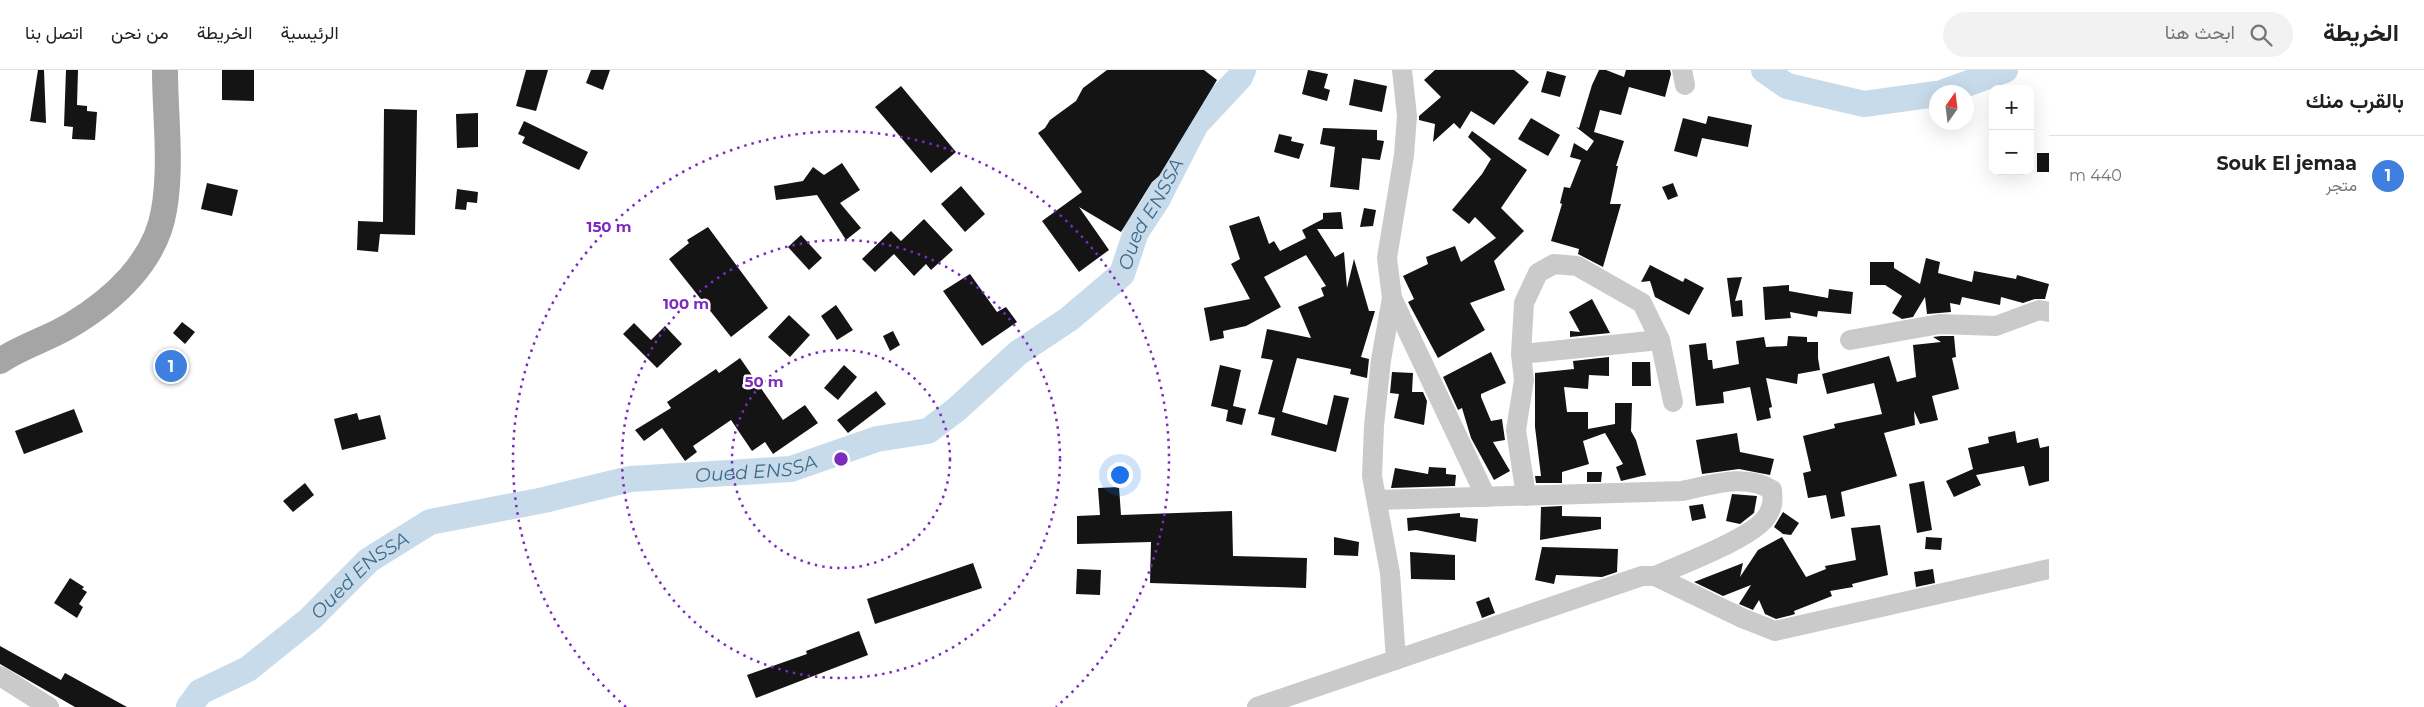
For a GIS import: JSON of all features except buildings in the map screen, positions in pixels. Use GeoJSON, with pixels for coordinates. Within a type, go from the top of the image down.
{"type":"FeatureCollection","features":[{"type":"Feature","properties":{"kind":"main road"},"geometry":{"type":"LineString","coordinates":[[0,361],[71,325],[104,302],[132,275],[152,247],[164,212],[168,163],[165,70]]}},
{"type":"Feature","properties":{"kind":"street"},"geometry":{"type":"LineString","coordinates":[[1396,660],[1390,572],[1372,476],[1374,426],[1381,360],[1392,298],[1387,258],[1404,154],[1407,116],[1402,70]]}},
{"type":"Feature","properties":{"kind":"street"},"geometry":{"type":"LineString","coordinates":[[1526,496],[1516,430],[1524,380],[1521,354],[1524,303],[1538,272],[1554,264],[1577,266],[1642,303],[1660,340],[1673,402]]}},
{"type":"Feature","properties":{"kind":"street"},"geometry":{"type":"LineString","coordinates":[[1392,298],[1486,497]]}},
{"type":"Feature","properties":{"kind":"street"},"geometry":{"type":"LineString","coordinates":[[1850,340],[1940,324],[1996,326],[2039,310],[2049,312]]}},
{"type":"Feature","properties":{"kind":"street"},"geometry":{"type":"LineString","coordinates":[[1521,354],[1660,340]]}},
{"type":"Feature","properties":{"kind":"street"},"geometry":{"type":"LineString","coordinates":[[1257,707],[1642,576],[1655,576],[1749,532],[1767,517],[1774,502],[1772,490],[1761,483],[1745,481],[1726,482],[1682,491],[1377,500]]}},
{"type":"Feature","properties":{"kind":"street"},"geometry":{"type":"LineString","coordinates":[[1655,576],[1742,618],[1775,631],[2049,570]]}},
{"type":"Feature","properties":{"kind":"street"},"geometry":{"type":"LineString","coordinates":[[0,676],[49,707]]}},
{"type":"Feature","properties":{"kind":"waterway","name":"Oued ENSSA"},"geometry":{"type":"LineString","coordinates":[[189,707],[200,692],[248,669],[310,619],[369,560],[430,522],[544,500],[630,479],[791,469],[877,439],[928,431],[957,409],[1018,353],[1069,319],[1122,274],[1136,232],[1157,200],[1196,124],[1240,77],[1243,70]]}},
{"type":"Feature","properties":{"kind":"waterway","name":"Oued ENSSA"},"geometry":{"type":"LineString","coordinates":[[1764,70],[1787,86],[1864,104],[1929,95]]}},
{"type":"Feature","properties":{"kind":"waterway","name":"Oued ENSSA"},"geometry":{"type":"LineString","coordinates":[[1963,85],[2005,70]]}},
{"type":"Feature","properties":{"kind":"place","name":"Souk El jemaa"},"geometry":{"type":"Point","coordinates":[171,366]}}]}
